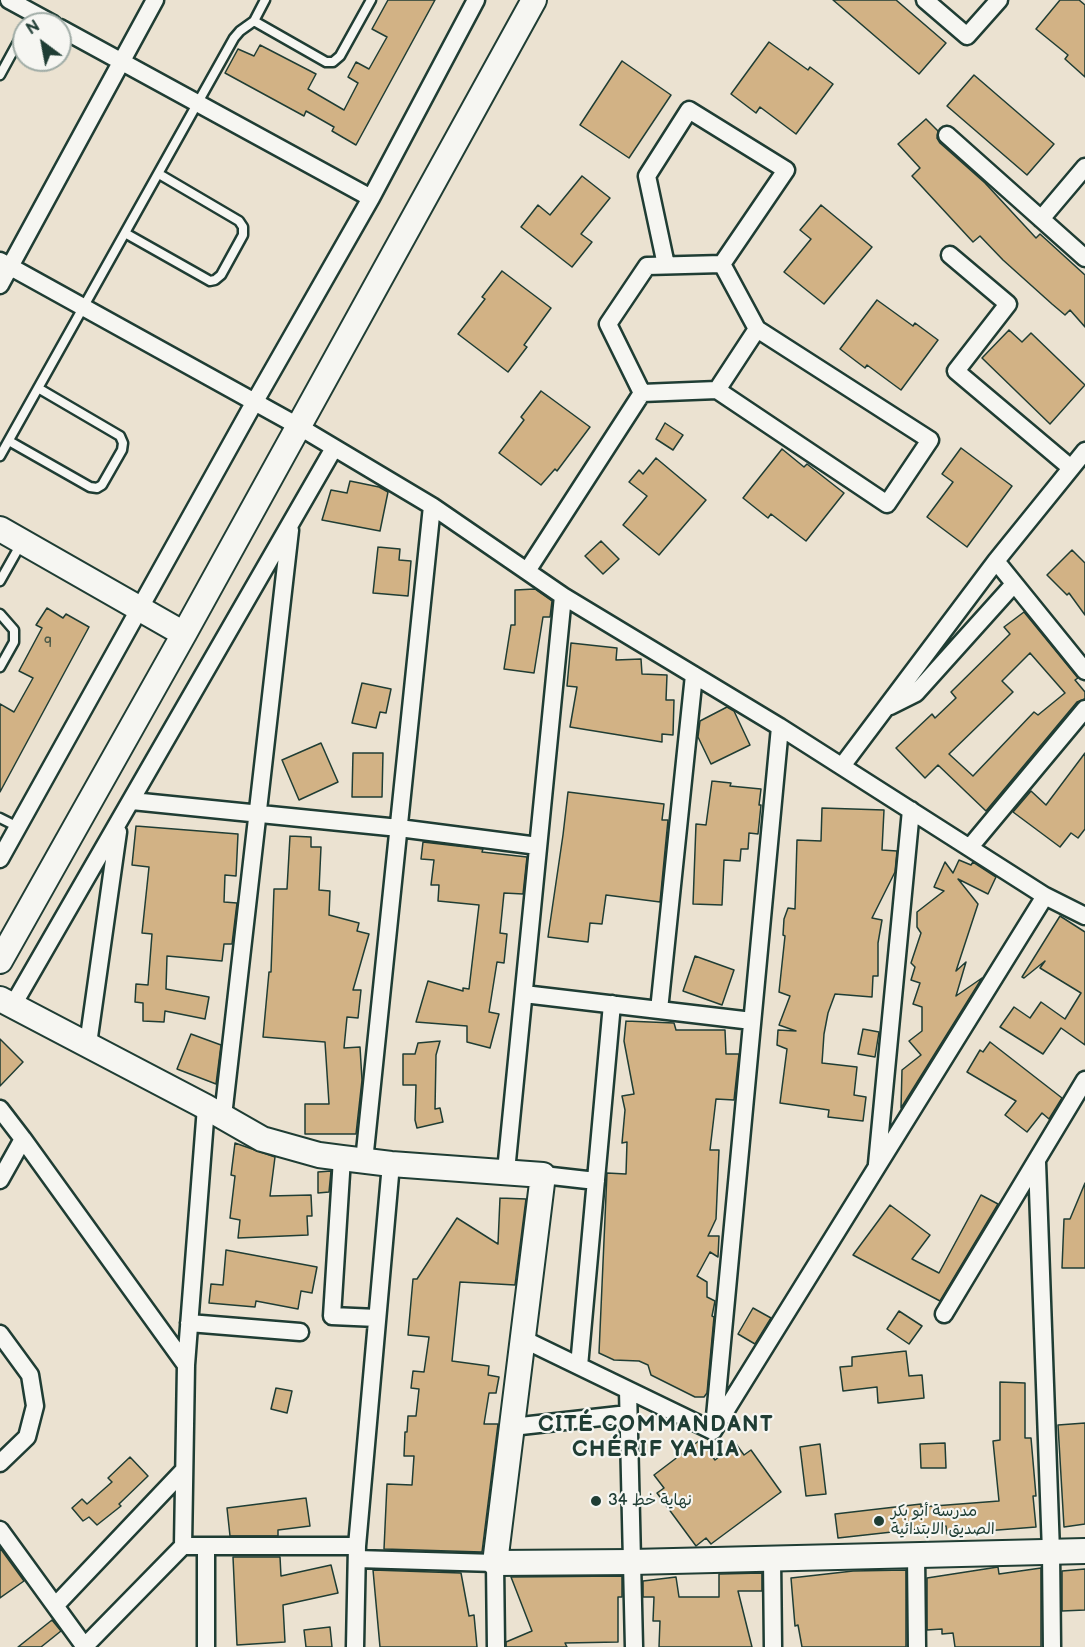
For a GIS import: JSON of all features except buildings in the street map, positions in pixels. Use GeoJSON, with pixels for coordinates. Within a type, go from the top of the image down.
{"type":"FeatureCollection","features":[{"type":"Feature","properties":{"kind":"street"},"geometry":{"type":"LineString","coordinates":[[0,285],[5,264],[155,0]]}},
{"type":"Feature","properties":{"kind":"street"},"geometry":{"type":"LineString","coordinates":[[0,859],[371,198],[476,0]]}},
{"type":"Feature","properties":{"kind":"street"},"geometry":{"type":"LineString","coordinates":[[0,961],[184,634],[534,0]]}},
{"type":"Feature","properties":{"kind":"street"},"geometry":{"type":"LineString","coordinates":[[925,0],[967,36],[999,0]]}},
{"type":"Feature","properties":{"kind":"street"},"geometry":{"type":"LineString","coordinates":[[14,1],[24,12]]}},
{"type":"Feature","properties":{"kind":"street"},"geometry":{"type":"LineString","coordinates":[[72,34],[371,198]]}},
{"type":"Feature","properties":{"kind":"street"},"geometry":{"type":"LineString","coordinates":[[666,265],[647,176],[689,110],[786,170],[722,264]]}},
{"type":"Feature","properties":{"kind":"street"},"geometry":{"type":"LineString","coordinates":[[947,135],[1085,258]]}},
{"type":"Feature","properties":{"kind":"street"},"geometry":{"type":"LineString","coordinates":[[1041,219],[1085,167]]}},
{"type":"Feature","properties":{"kind":"street"},"geometry":{"type":"LineString","coordinates":[[950,255],[1008,304],[956,371],[1071,468]]}},
{"type":"Feature","properties":{"kind":"street"},"geometry":{"type":"LineString","coordinates":[[5,264],[298,426],[432,506],[563,596],[780,727],[1045,896],[1085,916]]}},
{"type":"Feature","properties":{"kind":"street"},"geometry":{"type":"LineString","coordinates":[[642,393],[608,324],[647,266],[722,264]]}},
{"type":"Feature","properties":{"kind":"street"},"geometry":{"type":"LineString","coordinates":[[642,393],[717,390],[888,504],[930,440],[758,329],[722,264]]}},
{"type":"Feature","properties":{"kind":"street"},"geometry":{"type":"LineString","coordinates":[[717,390],[758,329]]}},
{"type":"Feature","properties":{"kind":"street"},"geometry":{"type":"LineString","coordinates":[[527,571],[642,393]]}},
{"type":"Feature","properties":{"kind":"street"},"geometry":{"type":"LineString","coordinates":[[334,448],[120,823],[7,1002],[262,1139],[319,1155],[391,1164],[596,1181]]}},
{"type":"Feature","properties":{"kind":"street"},"geometry":{"type":"LineString","coordinates":[[842,766],[996,561],[1085,451]]}},
{"type":"Feature","properties":{"kind":"street"},"geometry":{"type":"LineString","coordinates":[[377,1318],[332,1316],[399,828],[432,506]]}},
{"type":"Feature","properties":{"kind":"street"},"geometry":{"type":"LineString","coordinates":[[0,1530],[85,1647],[183,1546],[186,1365],[189,1323],[214,1112],[257,814],[291,522]]}},
{"type":"Feature","properties":{"kind":"street"},"geometry":{"type":"LineString","coordinates":[[0,529],[184,634]]}},
{"type":"Feature","properties":{"kind":"street"},"geometry":{"type":"LineString","coordinates":[[996,561],[1085,671]]}},
{"type":"Feature","properties":{"kind":"street"},"geometry":{"type":"LineString","coordinates":[[886,707],[916,693],[1014,584]]}},
{"type":"Feature","properties":{"kind":"street"},"geometry":{"type":"LineString","coordinates":[[506,1172],[563,596]]}},
{"type":"Feature","properties":{"kind":"street"},"geometry":{"type":"LineString","coordinates":[[659,1010],[694,675]]}},
{"type":"Feature","properties":{"kind":"street"},"geometry":{"type":"LineString","coordinates":[[970,847],[1085,709]]}},
{"type":"Feature","properties":{"kind":"street"},"geometry":{"type":"LineString","coordinates":[[713,1431],[780,727]]}},
{"type":"Feature","properties":{"kind":"street"},"geometry":{"type":"LineString","coordinates":[[132,801],[399,828],[538,846]]}},
{"type":"Feature","properties":{"kind":"street"},"geometry":{"type":"LineString","coordinates":[[877,1167],[911,810]]}},
{"type":"Feature","properties":{"kind":"street"},"geometry":{"type":"LineString","coordinates":[[88,1044],[120,823]]}},
{"type":"Feature","properties":{"kind":"street"},"geometry":{"type":"LineString","coordinates":[[713,1431],[1045,896]]}},
{"type":"Feature","properties":{"kind":"street"},"geometry":{"type":"LineString","coordinates":[[524,994],[752,1021]]}},
{"type":"Feature","properties":{"kind":"street"},"geometry":{"type":"LineString","coordinates":[[579,1366],[612,1004]]}},
{"type":"Feature","properties":{"kind":"street"},"geometry":{"type":"LineString","coordinates":[[944,1314],[1085,1080]]}},
{"type":"Feature","properties":{"kind":"street"},"geometry":{"type":"LineString","coordinates":[[0,1109],[186,1365]]}},
{"type":"Feature","properties":{"kind":"street"},"geometry":{"type":"LineString","coordinates":[[0,1180],[23,1139]]}},
{"type":"Feature","properties":{"kind":"street"},"geometry":{"type":"LineString","coordinates":[[1037,1162],[1051,1552],[1052,1647]]}},
{"type":"Feature","properties":{"kind":"street"},"geometry":{"type":"LineString","coordinates":[[356,1647],[357,1552],[391,1164]]}},
{"type":"Feature","properties":{"kind":"street"},"geometry":{"type":"LineString","coordinates":[[496,1647],[495,1563],[543,1175]]}},
{"type":"Feature","properties":{"kind":"street"},"geometry":{"type":"LineString","coordinates":[[189,1323],[300,1332]]}},
{"type":"Feature","properties":{"kind":"street"},"geometry":{"type":"LineString","coordinates":[[0,1334],[30,1375],[35,1406],[27,1437],[0,1463]]}},
{"type":"Feature","properties":{"kind":"street"},"geometry":{"type":"LineString","coordinates":[[523,1339],[713,1431]]}},
{"type":"Feature","properties":{"kind":"street"},"geometry":{"type":"LineString","coordinates":[[627,1390],[634,1647]]}},
{"type":"Feature","properties":{"kind":"street"},"geometry":{"type":"LineString","coordinates":[[512,1426],[628,1414]]}},
{"type":"Feature","properties":{"kind":"street"},"geometry":{"type":"LineString","coordinates":[[55,1606],[184,1470]]}},
{"type":"Feature","properties":{"kind":"street"},"geometry":{"type":"LineString","coordinates":[[183,1546],[357,1552],[495,1563],[1085,1551]]}},
{"type":"Feature","properties":{"kind":"street"},"geometry":{"type":"LineString","coordinates":[[206,1546],[206,1647]]}},
{"type":"Feature","properties":{"kind":"street"},"geometry":{"type":"LineString","coordinates":[[916,1555],[916,1647]]}},
{"type":"Feature","properties":{"kind":"street"},"geometry":{"type":"LineString","coordinates":[[772,1558],[773,1647]]}},
{"type":"Feature","properties":{"kind":"lane"},"geometry":{"type":"LineString","coordinates":[[0,456],[234,38],[254,21],[266,0]]}},
{"type":"Feature","properties":{"kind":"lane"},"geometry":{"type":"LineString","coordinates":[[254,21],[326,62],[333,62],[340,56],[371,0]]}},
{"type":"Feature","properties":{"kind":"lane"},"geometry":{"type":"LineString","coordinates":[[0,75],[12,53]]}},
{"type":"Feature","properties":{"kind":"lane"},"geometry":{"type":"LineString","coordinates":[[125,233],[210,281],[221,275],[243,235],[243,227],[239,221],[159,174]]}},
{"type":"Feature","properties":{"kind":"lane"},"geometry":{"type":"LineString","coordinates":[[9,441],[90,487],[97,488],[102,485],[122,450],[123,443],[120,436],[38,388]]}},
{"type":"Feature","properties":{"kind":"lane"},"geometry":{"type":"LineString","coordinates":[[0,581],[22,542]]}},
{"type":"Feature","properties":{"kind":"lane"},"geometry":{"type":"LineString","coordinates":[[0,614],[14,630],[14,642],[0,667]]}},
{"type":"Feature","properties":{"kind":"lane"},"geometry":{"type":"LineString","coordinates":[[0,818],[18,827]]}},
{"type":"Feature","properties":{"kind":"place","name":"نهاية خط 34"},"geometry":{"type":"Point","coordinates":[596,1501]}},
{"type":"Feature","properties":{"kind":"place","name":"مدرسة أبو بكر الصديق الابتدائية"},"geometry":{"type":"Point","coordinates":[879,1521]}},
{"type":"Feature","properties":{"kind":"district","name":"CITÉ COMMANDANT CHÉRIF YAHIA"},"geometry":{"type":"Point","coordinates":[656,1438]}}]}
